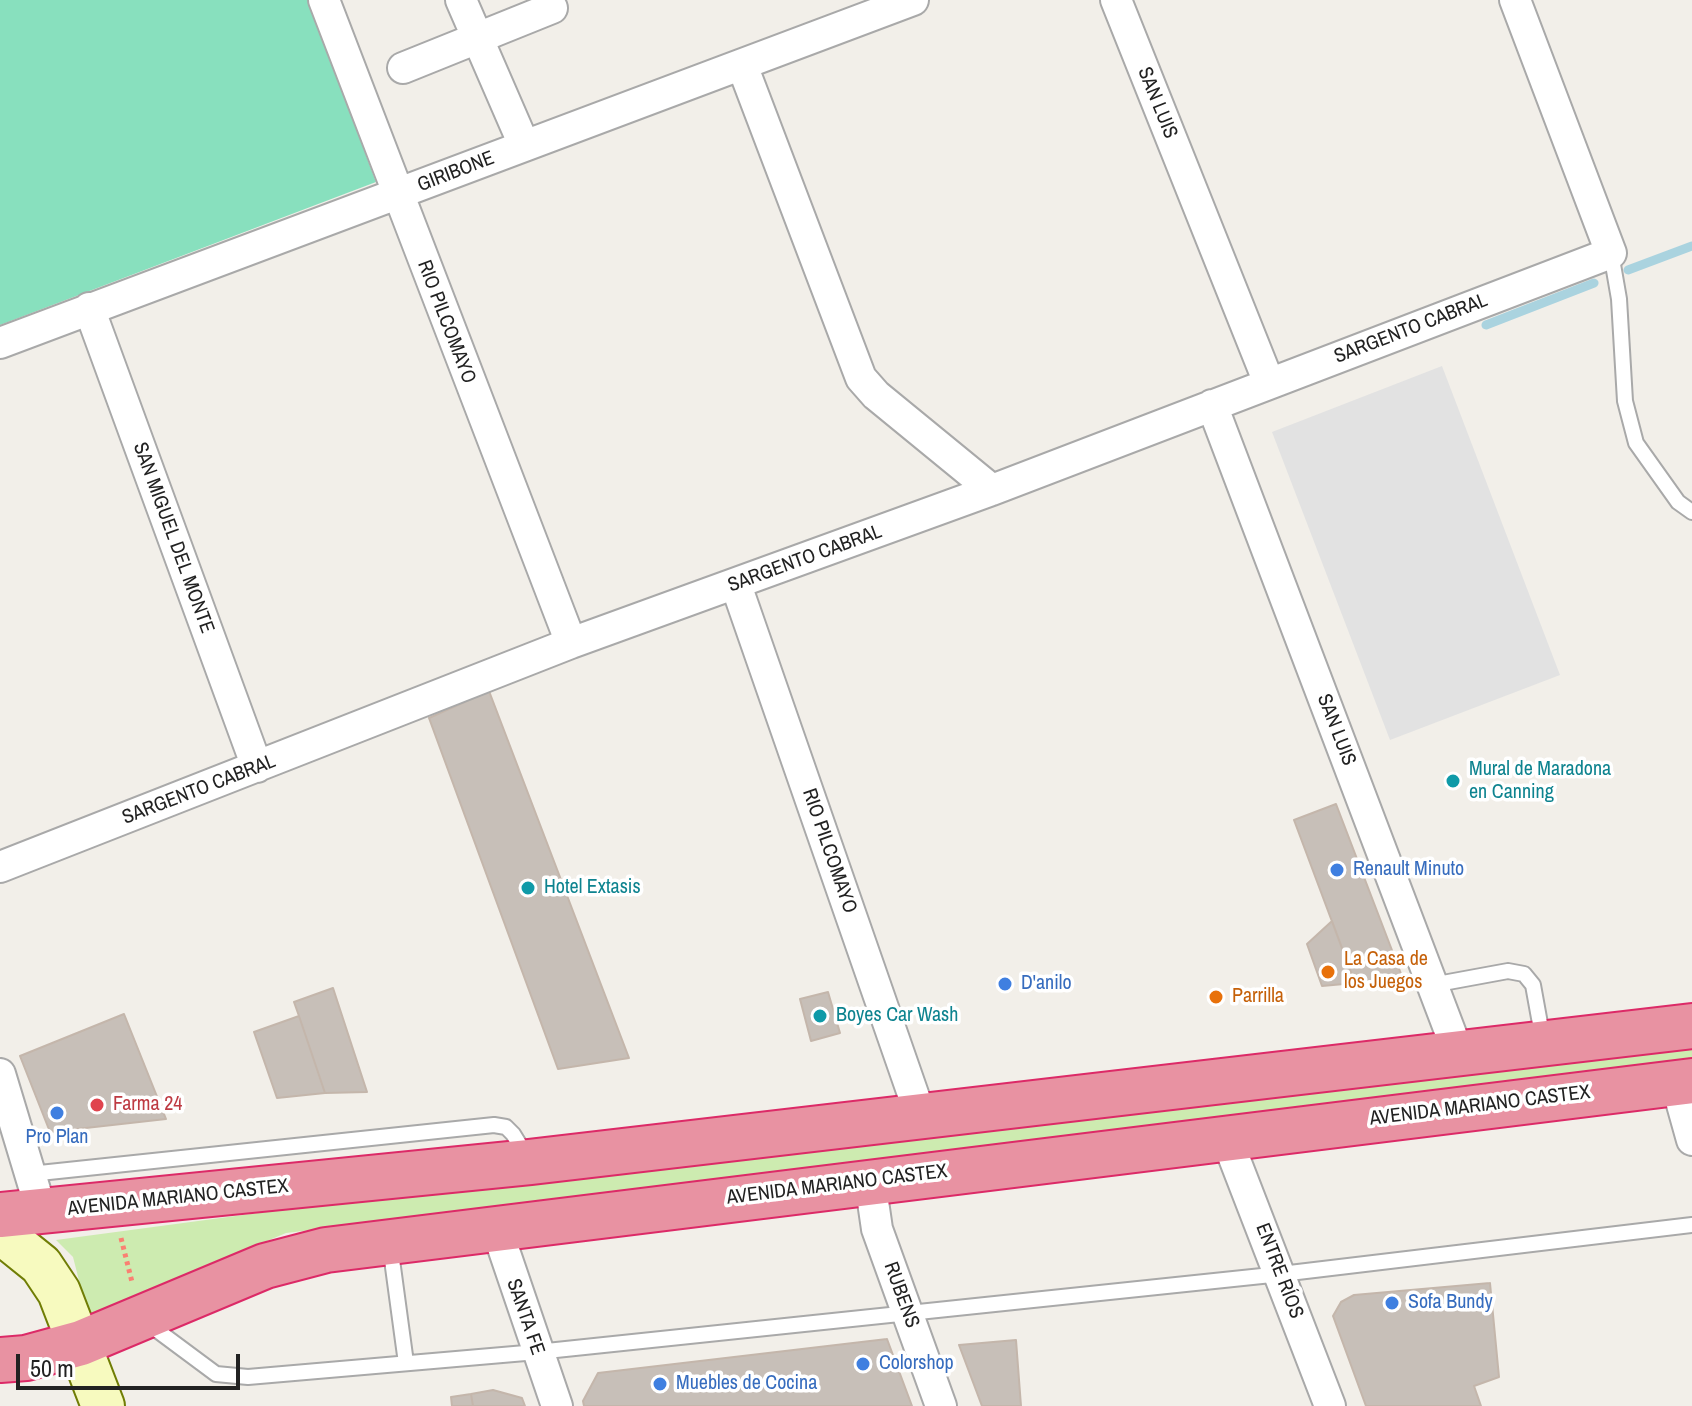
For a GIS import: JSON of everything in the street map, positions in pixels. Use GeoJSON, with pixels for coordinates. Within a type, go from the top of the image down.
{"type":"FeatureCollection","features":[{"type":"Feature","properties":{"kind":"highway","name":"AVENIDA MARIANO CASTEX"},"geometry":{"type":"LineString","coordinates":[[23,1200],[530,1162],[1692,1026]]}},
{"type":"Feature","properties":{"kind":"highway","name":"AVENIDA MARIANO CASTEX"},"geometry":{"type":"LineString","coordinates":[[0,1360],[26,1358],[81,1343],[265,1266],[326,1250],[1684,1082]]}},
{"type":"Feature","properties":{"kind":"main road"},"geometry":{"type":"LineString","coordinates":[[0,1232],[41,1265],[59,1292],[103,1406]]}},
{"type":"Feature","properties":{"kind":"street","name":"RIO PILCOMAYO"},"geometry":{"type":"LineString","coordinates":[[324,0],[571,643]]}},
{"type":"Feature","properties":{"kind":"street"},"geometry":{"type":"LineString","coordinates":[[461,0],[524,145]]}},
{"type":"Feature","properties":{"kind":"street","name":"GIRIBONE"},"geometry":{"type":"LineString","coordinates":[[0,343],[913,0]]}},
{"type":"Feature","properties":{"kind":"street","name":"SAN LUIS"},"geometry":{"type":"LineString","coordinates":[[1116,0],[1269,383]]}},
{"type":"Feature","properties":{"kind":"street"},"geometry":{"type":"LineString","coordinates":[[1515,0],[1611,253]]}},
{"type":"Feature","properties":{"kind":"street"},"geometry":{"type":"LineString","coordinates":[[403,68],[552,8]]}},
{"type":"Feature","properties":{"kind":"street"},"geometry":{"type":"LineString","coordinates":[[742,65],[861,378],[876,395],[992,490]]}},
{"type":"Feature","properties":{"kind":"street","name":"SARGENTO CABRAL"},"geometry":{"type":"LineString","coordinates":[[0,867],[571,643],[992,490],[1611,253]]}},
{"type":"Feature","properties":{"kind":"street","name":"SAN MIGUEL DEL MONTE"},"geometry":{"type":"LineString","coordinates":[[89,308],[257,767]]}},
{"type":"Feature","properties":{"kind":"street","name":"SAN LUIS"},"geometry":{"type":"LineString","coordinates":[[1212,405],[1459,1055]]}},
{"type":"Feature","properties":{"kind":"street","name":"RIO PILCOMAYO"},"geometry":{"type":"LineString","coordinates":[[736,585],[921,1117]]}},
{"type":"Feature","properties":{"kind":"street"},"geometry":{"type":"LineString","coordinates":[[0,1074],[23,1200]]}},
{"type":"Feature","properties":{"kind":"street"},"geometry":{"type":"LineString","coordinates":[[1684,1082],[1692,1140]]}},
{"type":"Feature","properties":{"kind":"street","name":"ENTRE RÍOS"},"geometry":{"type":"LineString","coordinates":[[1226,1137],[1330,1406]]}},
{"type":"Feature","properties":{"kind":"street","name":"RUBENS"},"geometry":{"type":"LineString","coordinates":[[870,1181],[877,1229],[941,1406]]}},
{"type":"Feature","properties":{"kind":"street","name":"SANTA FE"},"geometry":{"type":"LineString","coordinates":[[496,1227],[557,1406]]}},
{"type":"Feature","properties":{"kind":"lane"},"geometry":{"type":"LineString","coordinates":[[1611,253],[1619,299],[1625,401],[1636,443],[1678,502],[1692,512]]}},
{"type":"Feature","properties":{"kind":"lane"},"geometry":{"type":"LineString","coordinates":[[1432,985],[1508,971],[1524,974],[1533,985],[1543,1045]]}},
{"type":"Feature","properties":{"kind":"lane"},"geometry":{"type":"LineString","coordinates":[[143,1319],[216,1374],[248,1377],[537,1352],[1281,1274],[1692,1225]]}},
{"type":"Feature","properties":{"kind":"lane"},"geometry":{"type":"LineString","coordinates":[[389,1241],[406,1363]]}},
{"type":"Feature","properties":{"kind":"green space"},"geometry":{"type":"Polygon","coordinates":[[[0,0],[308,0],[376,182],[0,325],[0,0]]]}},
{"type":"Feature","properties":{"kind":"green space"},"geometry":{"type":"Polygon","coordinates":[[[1692,1044],[1692,1065],[286,1233],[88,1316],[73,1257],[56,1240],[288,1209],[1692,1044]]]}},
{"type":"Feature","properties":{"kind":"shaded area"},"geometry":{"type":"Polygon","coordinates":[[[1442,366],[1560,675],[1390,740],[1272,432],[1442,366]]]}},
{"type":"Feature","properties":{"kind":"building","name":"Hotel Extasis"},"geometry":{"type":"Polygon","coordinates":[[[489,691],[629,1058],[558,1069],[429,718],[489,691]]]}},
{"type":"Feature","properties":{"kind":"building","name":"Renault Minuto"},"geometry":{"type":"Polygon","coordinates":[[[1336,804],[1403,979],[1355,983],[1294,820],[1336,804]]]}},
{"type":"Feature","properties":{"kind":"building"},"geometry":{"type":"Polygon","coordinates":[[[1332,921],[1355,983],[1322,986],[1307,944],[1332,921]]]}},
{"type":"Feature","properties":{"kind":"building"},"geometry":{"type":"Polygon","coordinates":[[[333,988],[367,1092],[325,1093],[294,1002],[333,988]]]}},
{"type":"Feature","properties":{"kind":"building","name":"Boyes Car Wash"},"geometry":{"type":"Polygon","coordinates":[[[828,992],[840,1033],[811,1041],[800,999],[828,992]]]}},
{"type":"Feature","properties":{"kind":"building"},"geometry":{"type":"Polygon","coordinates":[[[124,1014],[166,1119],[50,1132],[20,1056],[124,1014]]]}},
{"type":"Feature","properties":{"kind":"building"},"geometry":{"type":"Polygon","coordinates":[[[299,1016],[325,1093],[277,1098],[254,1032],[299,1016]]]}},
{"type":"Feature","properties":{"kind":"building"},"geometry":{"type":"Polygon","coordinates":[[[1490,1283],[1499,1377],[1474,1386],[1481,1406],[1366,1406],[1333,1316],[1341,1302],[1354,1295],[1490,1283]]]}},
{"type":"Feature","properties":{"kind":"building"},"geometry":{"type":"Polygon","coordinates":[[[887,1339],[912,1406],[584,1406],[583,1401],[598,1373],[887,1339]]]}},
{"type":"Feature","properties":{"kind":"building"},"geometry":{"type":"Polygon","coordinates":[[[1016,1340],[1021,1406],[982,1406],[959,1345],[1016,1340]]]}},
{"type":"Feature","properties":{"kind":"building"},"geometry":{"type":"Polygon","coordinates":[[[493,1390],[522,1398],[525,1406],[473,1406],[471,1394],[493,1390]]]}},
{"type":"Feature","properties":{"kind":"building"},"geometry":{"type":"Polygon","coordinates":[[[471,1394],[473,1406],[452,1406],[451,1397],[471,1394]]]}},
{"type":"Feature","properties":{"kind":"waterway"},"geometry":{"type":"LineString","coordinates":[[1628,270],[1692,246]]}},
{"type":"Feature","properties":{"kind":"waterway"},"geometry":{"type":"LineString","coordinates":[[1486,325],[1594,283]]}},
{"type":"Feature","properties":{"kind":"place","name":"Mural de Maradona en Canning"},"geometry":{"type":"Point","coordinates":[1453,781]}},
{"type":"Feature","properties":{"kind":"place","name":"Renault Minuto"},"geometry":{"type":"Point","coordinates":[1337,870]}},
{"type":"Feature","properties":{"kind":"place","name":"Hotel Extasis"},"geometry":{"type":"Point","coordinates":[528,888]}},
{"type":"Feature","properties":{"kind":"place","name":"La Casa de los Juegos"},"geometry":{"type":"Point","coordinates":[1328,972]}},
{"type":"Feature","properties":{"kind":"place","name":"D'anilo"},"geometry":{"type":"Point","coordinates":[1005,984]}},
{"type":"Feature","properties":{"kind":"place","name":"Parrilla"},"geometry":{"type":"Point","coordinates":[1216,997]}},
{"type":"Feature","properties":{"kind":"place","name":"Boyes Car Wash"},"geometry":{"type":"Point","coordinates":[820,1016]}},
{"type":"Feature","properties":{"kind":"place","name":"Farma 24"},"geometry":{"type":"Point","coordinates":[97,1105]}},
{"type":"Feature","properties":{"kind":"place","name":"Pro Plan"},"geometry":{"type":"Point","coordinates":[57,1113]}},
{"type":"Feature","properties":{"kind":"place","name":"Sofa Bundy"},"geometry":{"type":"Point","coordinates":[1392,1303]}},
{"type":"Feature","properties":{"kind":"place","name":"Colorshop"},"geometry":{"type":"Point","coordinates":[863,1364]}},
{"type":"Feature","properties":{"kind":"place","name":"Muebles de Cocina"},"geometry":{"type":"Point","coordinates":[660,1384]}}]}
